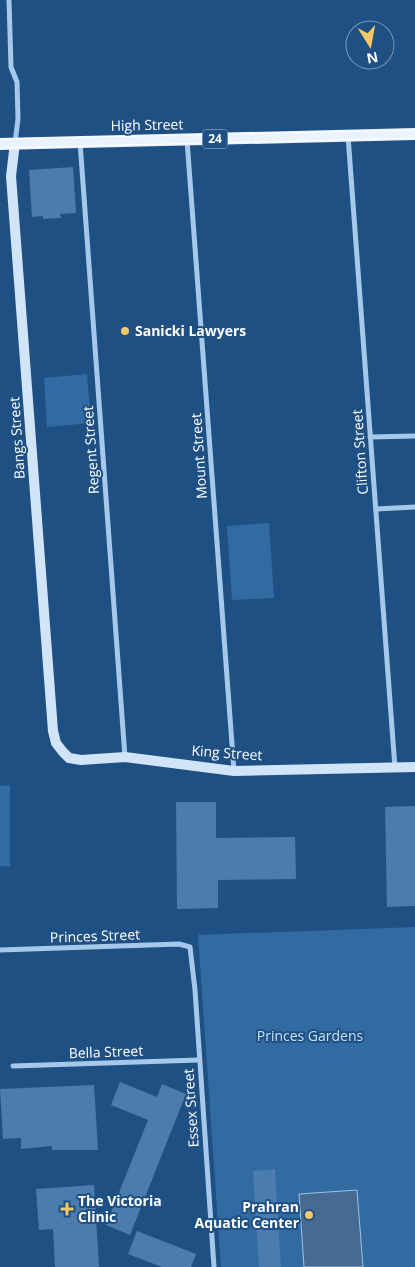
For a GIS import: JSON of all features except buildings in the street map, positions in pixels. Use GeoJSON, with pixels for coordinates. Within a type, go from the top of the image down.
{"type":"FeatureCollection","features":[{"type":"Feature","properties":{"kind":"main road","name":"High Street"},"geometry":{"type":"LineString","coordinates":[[0,144],[415,134]]}},
{"type":"Feature","properties":{"kind":"street"},"geometry":{"type":"LineString","coordinates":[[9,0],[11,67],[17,82],[18,125],[15,143]]}},
{"type":"Feature","properties":{"kind":"street","name":"Clifton Street"},"geometry":{"type":"LineString","coordinates":[[348,136],[395,768]]}},
{"type":"Feature","properties":{"kind":"street","name":"Mount Street"},"geometry":{"type":"LineString","coordinates":[[187,140],[234,771]]}},
{"type":"Feature","properties":{"kind":"street","name":"Regent Street"},"geometry":{"type":"LineString","coordinates":[[80,142],[126,758]]}},
{"type":"Feature","properties":{"kind":"street","name":"Bangs Street"},"geometry":{"type":"LineString","coordinates":[[15,143],[11,176],[53,731]]}},
{"type":"Feature","properties":{"kind":"street"},"geometry":{"type":"LineString","coordinates":[[370,437],[415,436]]}},
{"type":"Feature","properties":{"kind":"street"},"geometry":{"type":"LineString","coordinates":[[376,509],[415,507]]}},
{"type":"Feature","properties":{"kind":"street","name":"King Street"},"geometry":{"type":"LineString","coordinates":[[53,731],[56,743],[70,758],[81,760],[126,758],[234,771],[415,767]]}},
{"type":"Feature","properties":{"kind":"street","name":"Princes Street"},"geometry":{"type":"LineString","coordinates":[[0,950],[179,944],[190,947]]}},
{"type":"Feature","properties":{"kind":"street","name":"Essex Street"},"geometry":{"type":"LineString","coordinates":[[190,947],[214,1267]]}},
{"type":"Feature","properties":{"kind":"street","name":"Bella Street"},"geometry":{"type":"LineString","coordinates":[[13,1066],[199,1060]]}},
{"type":"Feature","properties":{"kind":"green space"},"geometry":{"type":"Polygon","coordinates":[[[87,374],[91,423],[47,427],[44,378],[87,374]]]}},
{"type":"Feature","properties":{"kind":"green space"},"geometry":{"type":"Polygon","coordinates":[[[269,523],[274,598],[232,600],[227,526],[269,523]]]}},
{"type":"Feature","properties":{"kind":"green space"},"geometry":{"type":"Polygon","coordinates":[[[10,785],[10,867],[0,866],[0,786],[10,785]]]}},
{"type":"Feature","properties":{"kind":"green space","name":"Princes Gardens"},"geometry":{"type":"Polygon","coordinates":[[[415,927],[415,1267],[221,1267],[198,935],[415,927]]]}},
{"type":"Feature","properties":{"kind":"shaded area"},"geometry":{"type":"Polygon","coordinates":[[[357,1190],[363,1267],[304,1267],[299,1194],[357,1190]]]}},
{"type":"Feature","properties":{"kind":"tram line"},"geometry":{"type":"LineString","coordinates":[[0,139],[415,130]]}},
{"type":"Feature","properties":{"kind":"tram line"},"geometry":{"type":"LineString","coordinates":[[0,148],[415,138]]}},
{"type":"Feature","properties":{"kind":"place","name":"Sanicki Lawyers"},"geometry":{"type":"Point","coordinates":[125,331]}},
{"type":"Feature","properties":{"kind":"place","name":"The Victoria Clinic"},"geometry":{"type":"Point","coordinates":[67,1209]}},
{"type":"Feature","properties":{"kind":"place","name":"Prahran Aquatic Center"},"geometry":{"type":"Point","coordinates":[309,1215]}}]}
